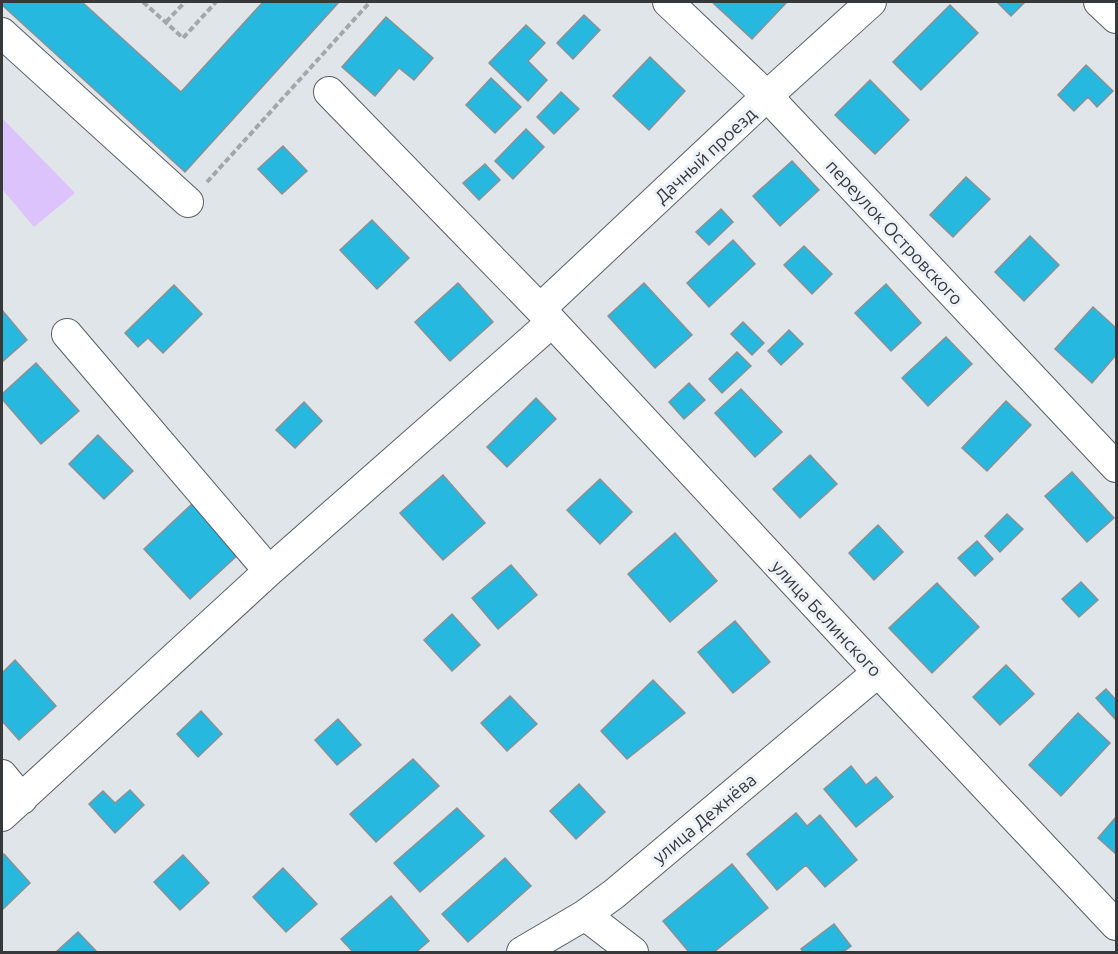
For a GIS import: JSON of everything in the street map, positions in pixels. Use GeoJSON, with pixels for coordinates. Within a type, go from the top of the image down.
{"type":"FeatureCollection","features":[{"type":"Feature","properties":{"kind":"street","name":"переулок Островского"},"geometry":{"type":"LineString","coordinates":[[668,2],[767,96],[1116,467]]}},
{"type":"Feature","properties":{"kind":"street","name":"Дачный проезд"},"geometry":{"type":"LineString","coordinates":[[12,807],[546,316],[767,96],[871,2]]}},
{"type":"Feature","properties":{"kind":"street"},"geometry":{"type":"LineString","coordinates":[[1099,2],[1116,18]]}},
{"type":"Feature","properties":{"kind":"street"},"geometry":{"type":"LineString","coordinates":[[2,33],[188,202]]}},
{"type":"Feature","properties":{"kind":"street","name":"улица Белинского"},"geometry":{"type":"LineString","coordinates":[[329,92],[546,316],[1116,925]]}},
{"type":"Feature","properties":{"kind":"street"},"geometry":{"type":"LineString","coordinates":[[67,334],[269,571]]}},
{"type":"Feature","properties":{"kind":"street","name":"улица Дежнёва"},"geometry":{"type":"LineString","coordinates":[[522,952],[585,915],[614,894],[878,672]]}},
{"type":"Feature","properties":{"kind":"street"},"geometry":{"type":"LineString","coordinates":[[2,775],[12,807]]}},
{"type":"Feature","properties":{"kind":"street"},"geometry":{"type":"LineString","coordinates":[[585,915],[633,952]]}},
{"type":"Feature","properties":{"kind":"path"},"geometry":{"type":"LineString","coordinates":[[143,2],[183,38],[216,2]]}},
{"type":"Feature","properties":{"kind":"path"},"geometry":{"type":"LineString","coordinates":[[166,22],[185,2]]}},
{"type":"Feature","properties":{"kind":"path"},"geometry":{"type":"LineString","coordinates":[[188,202],[370,2]]}},
{"type":"Feature","properties":{"kind":"shaded area"},"geometry":{"type":"Polygon","coordinates":[[[2,118],[75,193],[34,227],[2,189],[2,118]]]}},
{"type":"Feature","properties":{"kind":"building"},"geometry":{"type":"Polygon","coordinates":[[[2,2],[82,2],[181,92],[263,2],[339,2],[185,172],[2,5],[2,2]]]}},
{"type":"Feature","properties":{"kind":"building"},"geometry":{"type":"Polygon","coordinates":[[[712,2],[787,2],[752,39],[712,2]]]}},
{"type":"Feature","properties":{"kind":"building"},"geometry":{"type":"Polygon","coordinates":[[[997,2],[1025,2],[1011,16],[997,2]]]}},
{"type":"Feature","properties":{"kind":"building"},"geometry":{"type":"Polygon","coordinates":[[[950,5],[978,33],[921,90],[893,62],[950,5]]]}},
{"type":"Feature","properties":{"kind":"building"},"geometry":{"type":"Polygon","coordinates":[[[584,15],[600,30],[573,59],[557,43],[584,15]]]}},
{"type":"Feature","properties":{"kind":"building"},"geometry":{"type":"Polygon","coordinates":[[[386,17],[433,58],[414,80],[399,68],[375,96],[342,67],[386,17]]]}},
{"type":"Feature","properties":{"kind":"building"},"geometry":{"type":"Polygon","coordinates":[[[526,25],[545,43],[528,61],[547,80],[528,101],[489,63],[526,25]]]}},
{"type":"Feature","properties":{"kind":"building"},"geometry":{"type":"Polygon","coordinates":[[[650,57],[685,91],[649,130],[613,96],[650,57]]]}},
{"type":"Feature","properties":{"kind":"building"},"geometry":{"type":"Polygon","coordinates":[[[1086,65],[1113,91],[1097,107],[1088,97],[1074,111],[1058,95],[1086,65]]]}},
{"type":"Feature","properties":{"kind":"building"},"geometry":{"type":"Polygon","coordinates":[[[491,78],[521,107],[495,133],[466,105],[491,78]]]}},
{"type":"Feature","properties":{"kind":"building"},"geometry":{"type":"Polygon","coordinates":[[[870,80],[909,120],[875,154],[835,115],[870,80]]]}},
{"type":"Feature","properties":{"kind":"building"},"geometry":{"type":"Polygon","coordinates":[[[561,92],[579,109],[554,134],[537,117],[561,92]]]}},
{"type":"Feature","properties":{"kind":"building"},"geometry":{"type":"Polygon","coordinates":[[[526,129],[544,147],[513,179],[495,161],[526,129]]]}},
{"type":"Feature","properties":{"kind":"building"},"geometry":{"type":"Polygon","coordinates":[[[283,146],[307,171],[282,194],[258,169],[283,146]]]}},
{"type":"Feature","properties":{"kind":"building"},"geometry":{"type":"Polygon","coordinates":[[[792,161],[819,190],[780,226],[753,196],[792,161]]]}},
{"type":"Feature","properties":{"kind":"building"},"geometry":{"type":"Polygon","coordinates":[[[485,164],[500,180],[479,200],[463,183],[485,164]]]}},
{"type":"Feature","properties":{"kind":"building"},"geometry":{"type":"Polygon","coordinates":[[[966,177],[990,199],[953,237],[930,215],[966,177]]]}},
{"type":"Feature","properties":{"kind":"building"},"geometry":{"type":"Polygon","coordinates":[[[721,209],[733,222],[709,245],[696,232],[721,209]]]}},
{"type":"Feature","properties":{"kind":"building"},"geometry":{"type":"Polygon","coordinates":[[[372,220],[409,258],[377,289],[340,250],[372,220]]]}},
{"type":"Feature","properties":{"kind":"building"},"geometry":{"type":"Polygon","coordinates":[[[1030,236],[1059,265],[1024,301],[995,272],[1030,236]]]}},
{"type":"Feature","properties":{"kind":"building"},"geometry":{"type":"Polygon","coordinates":[[[733,240],[755,264],[709,307],[687,283],[733,240]]]}},
{"type":"Feature","properties":{"kind":"building"},"geometry":{"type":"Polygon","coordinates":[[[804,246],[832,274],[812,294],[784,265],[804,246]]]}},
{"type":"Feature","properties":{"kind":"building"},"geometry":{"type":"Polygon","coordinates":[[[458,283],[493,322],[450,361],[415,322],[458,283]]]}},
{"type":"Feature","properties":{"kind":"building"},"geometry":{"type":"Polygon","coordinates":[[[644,283],[692,335],[655,368],[608,316],[644,283]]]}},
{"type":"Feature","properties":{"kind":"building"},"geometry":{"type":"Polygon","coordinates":[[[886,284],[921,323],[891,351],[855,313],[886,284]]]}},
{"type":"Feature","properties":{"kind":"building"},"geometry":{"type":"Polygon","coordinates":[[[174,285],[202,314],[163,353],[148,338],[138,347],[125,333],[174,285]]]}},
{"type":"Feature","properties":{"kind":"building"},"geometry":{"type":"Polygon","coordinates":[[[1093,307],[1116,328],[1116,355],[1092,383],[1055,349],[1093,307]]]}},
{"type":"Feature","properties":{"kind":"building"},"geometry":{"type":"Polygon","coordinates":[[[2,310],[27,340],[2,362],[2,310]]]}},
{"type":"Feature","properties":{"kind":"building"},"geometry":{"type":"Polygon","coordinates":[[[743,322],[764,343],[752,355],[731,334],[743,322]]]}},
{"type":"Feature","properties":{"kind":"building"},"geometry":{"type":"Polygon","coordinates":[[[789,330],[803,344],[781,365],[768,351],[789,330]]]}},
{"type":"Feature","properties":{"kind":"building"},"geometry":{"type":"Polygon","coordinates":[[[946,337],[972,364],[928,406],[902,378],[946,337]]]}},
{"type":"Feature","properties":{"kind":"building"},"geometry":{"type":"Polygon","coordinates":[[[737,352],[751,366],[722,393],[709,379],[737,352]]]}},
{"type":"Feature","properties":{"kind":"building"},"geometry":{"type":"Polygon","coordinates":[[[36,363],[79,411],[41,444],[2,399],[2,394],[36,363]]]}},
{"type":"Feature","properties":{"kind":"building"},"geometry":{"type":"Polygon","coordinates":[[[689,383],[705,400],[684,419],[669,402],[689,383]]]}},
{"type":"Feature","properties":{"kind":"building"},"geometry":{"type":"Polygon","coordinates":[[[741,389],[782,432],[755,457],[715,413],[741,389]]]}},
{"type":"Feature","properties":{"kind":"building"},"geometry":{"type":"Polygon","coordinates":[[[536,398],[556,419],[507,467],[487,447],[536,398]]]}},
{"type":"Feature","properties":{"kind":"building"},"geometry":{"type":"Polygon","coordinates":[[[1006,401],[1031,425],[987,471],[962,448],[1006,401]]]}},
{"type":"Feature","properties":{"kind":"building"},"geometry":{"type":"Polygon","coordinates":[[[304,402],[322,421],[295,448],[276,430],[304,402]]]}},
{"type":"Feature","properties":{"kind":"building"},"geometry":{"type":"Polygon","coordinates":[[[98,435],[133,471],[104,499],[69,464],[98,435]]]}},
{"type":"Feature","properties":{"kind":"building"},"geometry":{"type":"Polygon","coordinates":[[[810,455],[837,484],[800,518],[773,489],[810,455]]]}},
{"type":"Feature","properties":{"kind":"building"},"geometry":{"type":"Polygon","coordinates":[[[1072,472],[1114,518],[1087,542],[1045,496],[1072,472]]]}},
{"type":"Feature","properties":{"kind":"building"},"geometry":{"type":"Polygon","coordinates":[[[443,475],[485,523],[443,560],[400,513],[443,475]]]}},
{"type":"Feature","properties":{"kind":"building"},"geometry":{"type":"Polygon","coordinates":[[[600,479],[632,512],[600,544],[567,510],[600,479]]]}},
{"type":"Feature","properties":{"kind":"building"},"geometry":{"type":"Polygon","coordinates":[[[193,503],[240,553],[190,599],[144,549],[193,503]]]}},
{"type":"Feature","properties":{"kind":"building"},"geometry":{"type":"Polygon","coordinates":[[[1007,514],[1023,529],[1000,552],[985,536],[1007,514]]]}},
{"type":"Feature","properties":{"kind":"building"},"geometry":{"type":"Polygon","coordinates":[[[878,525],[903,552],[874,580],[849,553],[878,525]]]}},
{"type":"Feature","properties":{"kind":"building"},"geometry":{"type":"Polygon","coordinates":[[[675,533],[717,581],[670,622],[628,574],[675,533]]]}},
{"type":"Feature","properties":{"kind":"building"},"geometry":{"type":"Polygon","coordinates":[[[977,541],[993,559],[975,576],[958,558],[977,541]]]}},
{"type":"Feature","properties":{"kind":"building"},"geometry":{"type":"Polygon","coordinates":[[[511,565],[537,595],[498,629],[472,598],[511,565]]]}},
{"type":"Feature","properties":{"kind":"building"},"geometry":{"type":"Polygon","coordinates":[[[1081,582],[1098,600],[1079,617],[1062,599],[1081,582]]]}},
{"type":"Feature","properties":{"kind":"building"},"geometry":{"type":"Polygon","coordinates":[[[937,583],[979,627],[932,673],[889,628],[937,583]]]}},
{"type":"Feature","properties":{"kind":"building"},"geometry":{"type":"Polygon","coordinates":[[[452,614],[480,645],[452,671],[424,640],[452,614]]]}},
{"type":"Feature","properties":{"kind":"building"},"geometry":{"type":"Polygon","coordinates":[[[735,621],[770,662],[733,693],[698,652],[735,621]]]}},
{"type":"Feature","properties":{"kind":"building"},"geometry":{"type":"Polygon","coordinates":[[[15,660],[56,706],[19,740],[2,721],[2,673],[15,660]]]}},
{"type":"Feature","properties":{"kind":"building"},"geometry":{"type":"Polygon","coordinates":[[[1006,665],[1034,694],[1000,725],[973,697],[1006,665]]]}},
{"type":"Feature","properties":{"kind":"building"},"geometry":{"type":"Polygon","coordinates":[[[653,680],[685,713],[627,759],[601,731],[653,680]]]}},
{"type":"Feature","properties":{"kind":"building"},"geometry":{"type":"Polygon","coordinates":[[[1106,689],[1116,700],[1116,720],[1096,698],[1106,689]]]}},
{"type":"Feature","properties":{"kind":"building"},"geometry":{"type":"Polygon","coordinates":[[[510,696],[537,724],[507,751],[481,723],[510,696]]]}},
{"type":"Feature","properties":{"kind":"building"},"geometry":{"type":"Polygon","coordinates":[[[201,711],[222,734],[198,757],[177,734],[201,711]]]}},
{"type":"Feature","properties":{"kind":"building"},"geometry":{"type":"Polygon","coordinates":[[[1078,713],[1110,743],[1061,796],[1029,765],[1078,713]]]}},
{"type":"Feature","properties":{"kind":"building"},"geometry":{"type":"Polygon","coordinates":[[[338,719],[361,745],[337,765],[315,740],[338,719]]]}},
{"type":"Feature","properties":{"kind":"building"},"geometry":{"type":"Polygon","coordinates":[[[413,759],[439,786],[376,842],[350,814],[413,759]]]}},
{"type":"Feature","properties":{"kind":"building"},"geometry":{"type":"Polygon","coordinates":[[[851,766],[866,785],[876,777],[893,797],[856,827],[824,789],[851,766]]]}},
{"type":"Feature","properties":{"kind":"building"},"geometry":{"type":"Polygon","coordinates":[[[579,784],[605,812],[576,839],[550,811],[579,784]]]}},
{"type":"Feature","properties":{"kind":"building"},"geometry":{"type":"Polygon","coordinates":[[[130,790],[144,805],[115,833],[89,804],[103,791],[115,803],[130,790]]]}},
{"type":"Feature","properties":{"kind":"building"},"geometry":{"type":"Polygon","coordinates":[[[457,808],[484,836],[420,892],[394,863],[457,808]]]}},
{"type":"Feature","properties":{"kind":"building"},"geometry":{"type":"Polygon","coordinates":[[[796,813],[807,826],[820,815],[857,860],[825,887],[806,865],[777,890],[747,854],[796,813]]]}},
{"type":"Feature","properties":{"kind":"building"},"geometry":{"type":"Polygon","coordinates":[[[1116,817],[1116,854],[1098,838],[1116,817]]]}},
{"type":"Feature","properties":{"kind":"building"},"geometry":{"type":"Polygon","coordinates":[[[4,854],[30,883],[2,910],[2,857],[4,854]]]}},
{"type":"Feature","properties":{"kind":"building"},"geometry":{"type":"Polygon","coordinates":[[[183,855],[209,883],[180,910],[154,882],[183,855]]]}},
{"type":"Feature","properties":{"kind":"building"},"geometry":{"type":"Polygon","coordinates":[[[505,858],[531,886],[468,942],[442,914],[505,858]]]}},
{"type":"Feature","properties":{"kind":"building"},"geometry":{"type":"Polygon","coordinates":[[[732,864],[768,908],[714,952],[689,952],[663,921],[732,864]]]}},
{"type":"Feature","properties":{"kind":"building"},"geometry":{"type":"Polygon","coordinates":[[[283,868],[317,904],[286,932],[253,897],[283,868]]]}},
{"type":"Feature","properties":{"kind":"building"},"geometry":{"type":"Polygon","coordinates":[[[391,896],[429,941],[416,952],[353,952],[341,939],[391,896]]]}},
{"type":"Feature","properties":{"kind":"building"},"geometry":{"type":"Polygon","coordinates":[[[834,924],[851,946],[843,952],[803,952],[801,949],[834,924]]]}},
{"type":"Feature","properties":{"kind":"building"},"geometry":{"type":"Polygon","coordinates":[[[78,932],[97,952],[56,952],[78,932]]]}}]}
